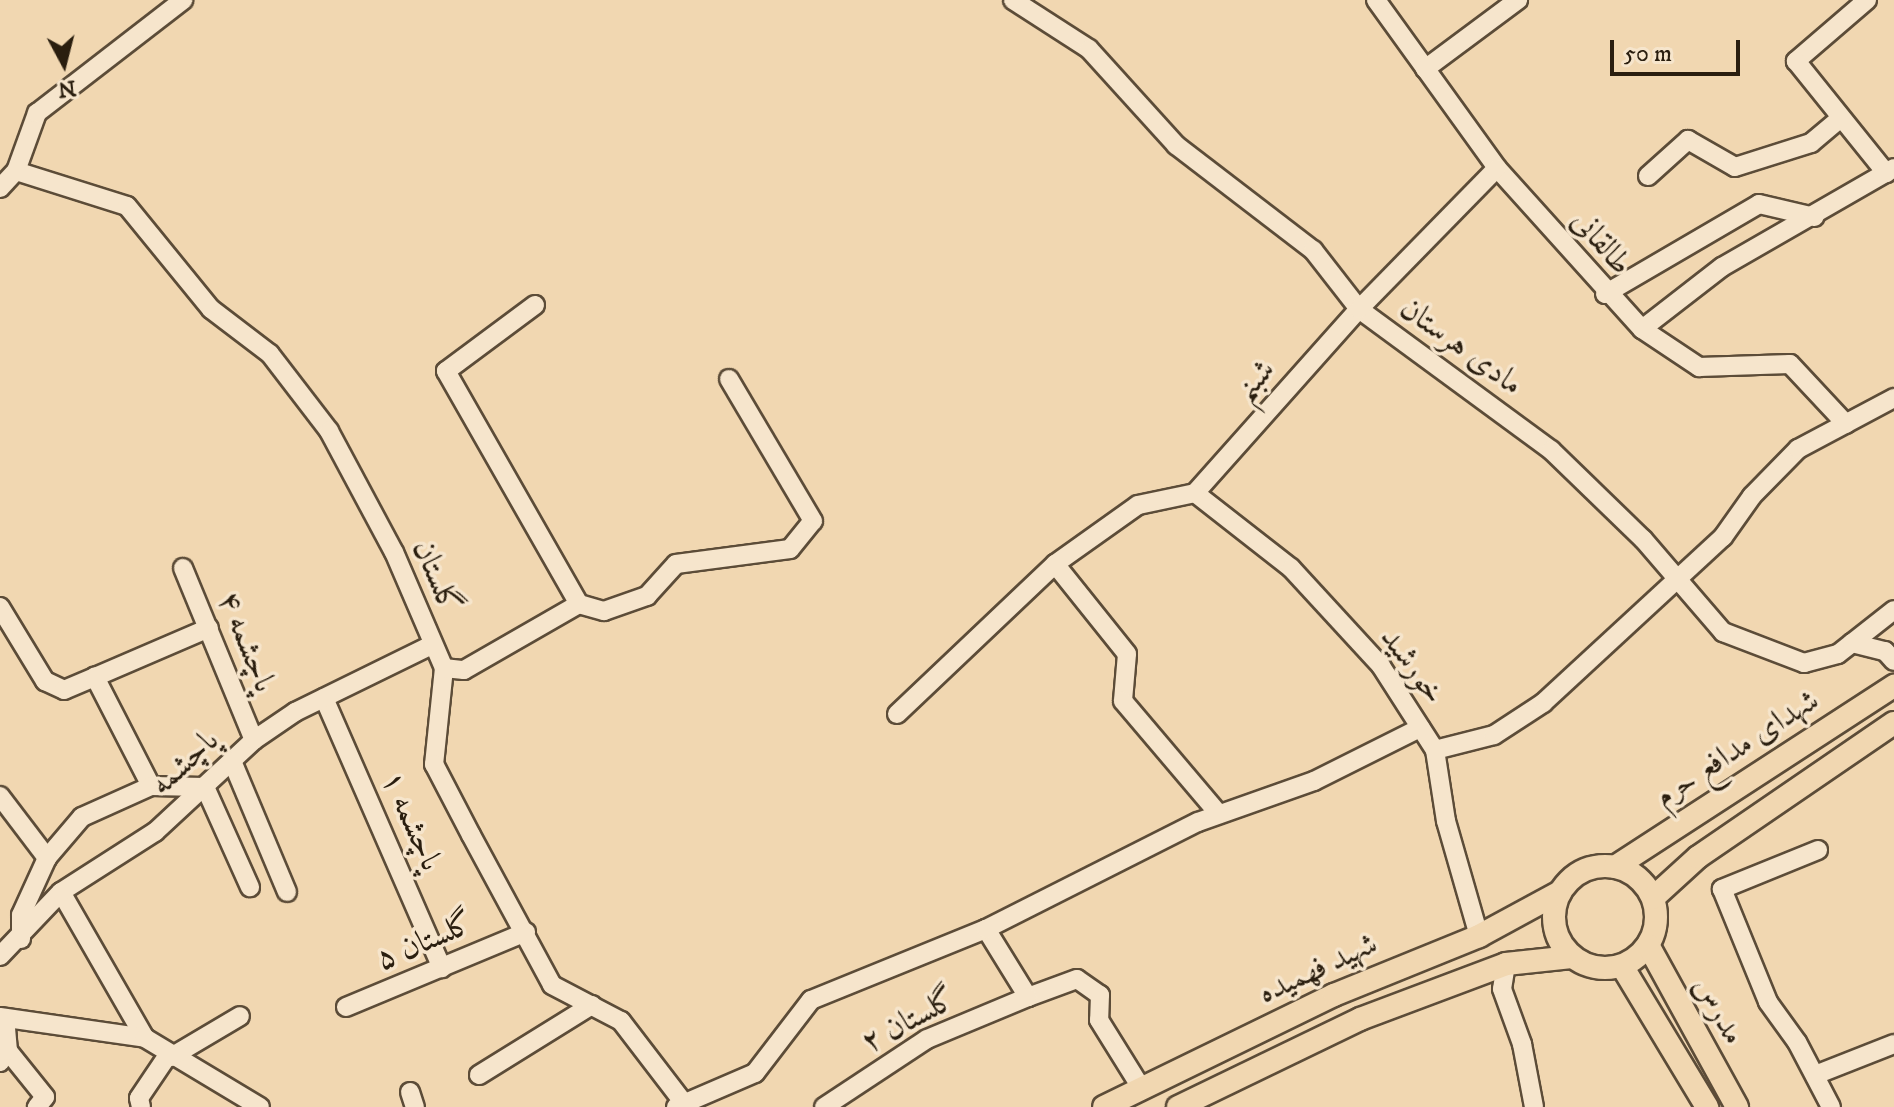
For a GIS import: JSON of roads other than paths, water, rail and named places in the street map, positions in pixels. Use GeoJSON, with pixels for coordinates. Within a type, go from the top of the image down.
{"type":"FeatureCollection","features":[{"type":"Feature","properties":{"kind":"main road","name":"شهدای مدافع حرم"},"geometry":{"type":"LineString","coordinates":[[1615,867],[1894,686]]}},
{"type":"Feature","properties":{"kind":"main road","name":"شهدای مدافع حرم"},"geometry":{"type":"LineString","coordinates":[[1653,898],[1698,857],[1894,723]]}},
{"type":"Feature","properties":{"kind":"main road"},"geometry":{"type":"LineString","coordinates":[[1615,867],[1631,873],[1653,898],[1655,930],[1648,945],[1622,966],[1588,966],[1572,957],[1553,920],[1560,892],[1583,871],[1615,867]]}},
{"type":"Feature","properties":{"kind":"main road","name":"شهید فهمیده"},"geometry":{"type":"LineString","coordinates":[[1104,1107],[1274,1024],[1479,936],[1560,892]]}},
{"type":"Feature","properties":{"kind":"main road","name":"مدرس"},"geometry":{"type":"LineString","coordinates":[[1648,945],[1737,1107]]}},
{"type":"Feature","properties":{"kind":"main road","name":"شهید فهمیده"},"geometry":{"type":"LineString","coordinates":[[1178,1107],[1360,1019],[1506,964],[1572,957]]}},
{"type":"Feature","properties":{"kind":"main road","name":"مدرس"},"geometry":{"type":"LineString","coordinates":[[1622,966],[1707,1107]]}},
{"type":"Feature","properties":{"kind":"main road"},"geometry":{"type":"LineString","coordinates":[[1274,1024],[1270,1040],[1288,1054]]}},
{"type":"Feature","properties":{"kind":"main road"},"geometry":{"type":"LineString","coordinates":[[1233,1044],[1248,1055],[1247,1074]]}},
{"type":"Feature","properties":{"kind":"street"},"geometry":{"type":"LineString","coordinates":[[0,188],[16,171],[37,113],[183,0]]}},
{"type":"Feature","properties":{"kind":"street","name":"مادی هرستان"},"geometry":{"type":"LineString","coordinates":[[1013,0],[1089,49],[1176,145],[1313,250],[1359,309],[1551,450],[1676,576],[1723,632],[1764,651],[1804,663],[1838,654],[1894,610]]}},
{"type":"Feature","properties":{"kind":"street","name":"طالقانی"},"geometry":{"type":"LineString","coordinates":[[1376,0],[1497,168],[1605,294],[1642,329],[1699,367],[1790,364],[1846,424]]}},
{"type":"Feature","properties":{"kind":"street"},"geometry":{"type":"LineString","coordinates":[[1425,69],[1518,0]]}},
{"type":"Feature","properties":{"kind":"street"},"geometry":{"type":"LineString","coordinates":[[1642,329],[1722,267],[1815,217],[1890,170],[1841,118],[1796,61],[1867,0]]}},
{"type":"Feature","properties":{"kind":"street"},"geometry":{"type":"LineString","coordinates":[[1648,176],[1688,140],[1735,167],[1811,143],[1841,118]]}},
{"type":"Feature","properties":{"kind":"street","name":"شبنم"},"geometry":{"type":"LineString","coordinates":[[1195,493],[1359,309],[1497,168]]}},
{"type":"Feature","properties":{"kind":"street","name":"گلستان"},"geometry":{"type":"LineString","coordinates":[[16,171],[127,206],[211,309],[270,354],[329,431],[394,552],[444,668]]}},
{"type":"Feature","properties":{"kind":"street"},"geometry":{"type":"LineString","coordinates":[[1605,294],[1759,204],[1815,217]]}},
{"type":"Feature","properties":{"kind":"street"},"geometry":{"type":"LineString","coordinates":[[535,305],[446,371],[579,604],[604,611],[647,596],[676,564],[790,549],[813,521],[729,379]]}},
{"type":"Feature","properties":{"kind":"street"},"geometry":{"type":"LineString","coordinates":[[1435,750],[1494,735],[1543,703],[1592,662],[1676,576],[1723,537],[1752,496],[1798,449],[1894,398]]}},
{"type":"Feature","properties":{"kind":"street"},"geometry":{"type":"LineString","coordinates":[[897,714],[1055,564],[1138,505],[1195,493]]}},
{"type":"Feature","properties":{"kind":"street","name":"خورشید"},"geometry":{"type":"LineString","coordinates":[[1195,493],[1291,568],[1381,666],[1435,750],[1446,821],[1479,936]]}},
{"type":"Feature","properties":{"kind":"street"},"geometry":{"type":"LineString","coordinates":[[1055,564],[1127,654],[1123,701],[1219,814]]}},
{"type":"Feature","properties":{"kind":"street","name":"پاچشمه ۴"},"geometry":{"type":"LineString","coordinates":[[183,568],[254,740]]}},
{"type":"Feature","properties":{"kind":"street"},"geometry":{"type":"LineString","coordinates":[[579,604],[464,670],[444,668],[434,764],[552,985],[621,1021],[682,1106],[755,1073],[811,1000],[986,929],[1219,814],[1314,781],[1420,728]]}},
{"type":"Feature","properties":{"kind":"street"},"geometry":{"type":"LineString","coordinates":[[0,607],[45,681],[64,690],[209,628]]}},
{"type":"Feature","properties":{"kind":"street"},"geometry":{"type":"LineString","coordinates":[[1852,643],[1885,651],[1894,661]]}},
{"type":"Feature","properties":{"kind":"street","name":"پاچشمه"},"geometry":{"type":"LineString","coordinates":[[0,956],[21,939],[61,892],[155,832],[254,740],[324,698],[432,645]]}},
{"type":"Feature","properties":{"kind":"street"},"geometry":{"type":"LineString","coordinates":[[95,677],[151,786]]}},
{"type":"Feature","properties":{"kind":"street","name":"پاچشمه ۱"},"geometry":{"type":"LineString","coordinates":[[324,698],[442,968]]}},
{"type":"Feature","properties":{"kind":"street"},"geometry":{"type":"LineString","coordinates":[[232,761],[287,892]]}},
{"type":"Feature","properties":{"kind":"street"},"geometry":{"type":"LineString","coordinates":[[21,939],[21,915],[47,858],[82,817],[151,786],[205,787],[250,887]]}},
{"type":"Feature","properties":{"kind":"street"},"geometry":{"type":"LineString","coordinates":[[0,796],[47,858]]}},
{"type":"Feature","properties":{"kind":"street"},"geometry":{"type":"LineString","coordinates":[[1818,850],[1722,889],[1768,1002],[1815,1075],[1831,1107]]}},
{"type":"Feature","properties":{"kind":"street"},"geometry":{"type":"LineString","coordinates":[[61,892],[145,1038],[170,1056],[260,1107]]}},
{"type":"Feature","properties":{"kind":"street"},"geometry":{"type":"LineString","coordinates":[[986,929],[1028,997]]}},
{"type":"Feature","properties":{"kind":"street","name":"گلستان ۵"},"geometry":{"type":"LineString","coordinates":[[346,1007],[526,932]]}},
{"type":"Feature","properties":{"kind":"street"},"geometry":{"type":"LineString","coordinates":[[1506,964],[1502,989],[1522,1044],[1534,1107]]}},
{"type":"Feature","properties":{"kind":"street","name":"گلستان ۲"},"geometry":{"type":"LineString","coordinates":[[824,1107],[927,1039],[1077,979],[1100,995],[1099,1020],[1142,1089]]}},
{"type":"Feature","properties":{"kind":"street"},"geometry":{"type":"LineString","coordinates":[[479,1075],[592,1005]]}},
{"type":"Feature","properties":{"kind":"street"},"geometry":{"type":"LineString","coordinates":[[141,1107],[139,1098],[170,1056],[240,1016]]}},
{"type":"Feature","properties":{"kind":"street"},"geometry":{"type":"LineString","coordinates":[[37,1107],[45,1097],[4,1056],[3,1018],[145,1038]]}},
{"type":"Feature","properties":{"kind":"street"},"geometry":{"type":"LineString","coordinates":[[1815,1075],[1894,1044]]}}]}
